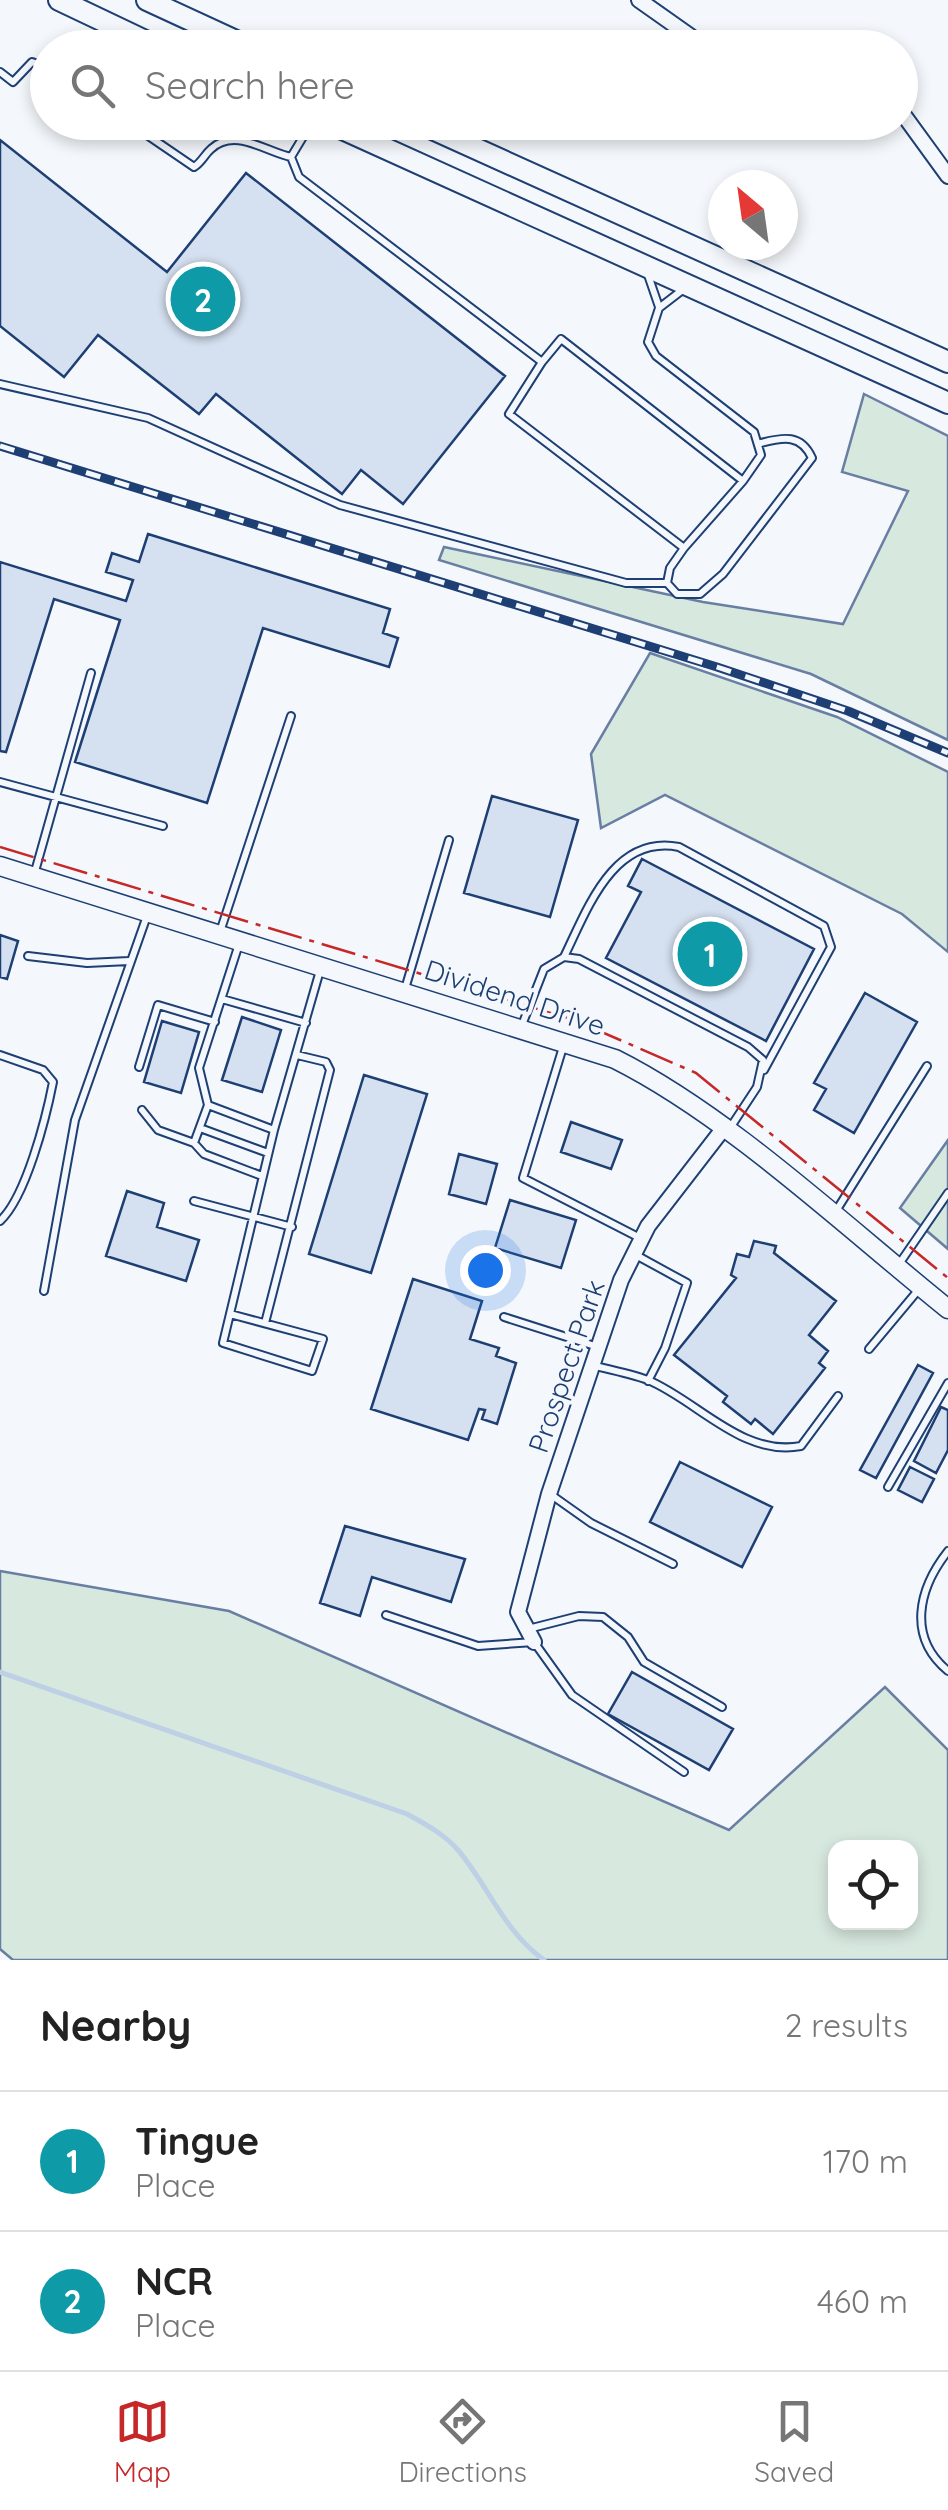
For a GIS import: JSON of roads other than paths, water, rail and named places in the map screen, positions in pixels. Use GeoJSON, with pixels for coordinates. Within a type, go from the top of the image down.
{"type":"FeatureCollection","features":[{"type":"Feature","properties":{"kind":"main road"},"geometry":{"type":"LineString","coordinates":[[59,0],[122,30]]}},
{"type":"Feature","properties":{"kind":"main road"},"geometry":{"type":"LineString","coordinates":[[147,0],[212,30]]}},
{"type":"Feature","properties":{"kind":"main road"},"geometry":{"type":"LineString","coordinates":[[367,140],[948,402]]}},
{"type":"Feature","properties":{"kind":"main road"},"geometry":{"type":"LineString","coordinates":[[457,140],[948,362]]}},
{"type":"Feature","properties":{"kind":"street"},"geometry":{"type":"LineString","coordinates":[[639,0],[682,30]]}},
{"type":"Feature","properties":{"kind":"street"},"geometry":{"type":"LineString","coordinates":[[918,135],[948,176]]}},
{"type":"Feature","properties":{"kind":"street","name":"Dividend Drive"},"geometry":{"type":"LineString","coordinates":[[0,866],[522,1026],[646,1074],[725,1131],[948,1308]]}},
{"type":"Feature","properties":{"kind":"street","name":"Prospect Park"},"geometry":{"type":"LineString","coordinates":[[530,1635],[518,1612],[549,1494],[633,1253],[725,1131]]}},
{"type":"Feature","properties":{"kind":"lane"},"geometry":{"type":"LineString","coordinates":[[0,72],[13,82],[30,64]]}},
{"type":"Feature","properties":{"kind":"lane"},"geometry":{"type":"LineString","coordinates":[[154,140],[194,167],[226,141],[242,140],[291,157],[299,177],[542,362]]}},
{"type":"Feature","properties":{"kind":"lane"},"geometry":{"type":"LineString","coordinates":[[291,157],[301,140]]}},
{"type":"Feature","properties":{"kind":"lane"},"geometry":{"type":"LineString","coordinates":[[644,266],[659,308]]}},
{"type":"Feature","properties":{"kind":"lane"},"geometry":{"type":"LineString","coordinates":[[667,582],[670,568],[684,548],[761,455],[761,443],[754,432],[656,356],[648,342],[659,308],[688,286]]}},
{"type":"Feature","properties":{"kind":"lane"},"geometry":{"type":"LineString","coordinates":[[684,548],[509,414],[561,339],[742,481]]}},
{"type":"Feature","properties":{"kind":"lane"},"geometry":{"type":"LineString","coordinates":[[0,384],[148,418],[340,505],[626,583],[667,582]]}},
{"type":"Feature","properties":{"kind":"lane"},"geometry":{"type":"LineString","coordinates":[[667,582],[677,594],[686,596],[713,586],[812,458],[797,439],[784,437],[761,443]]}},
{"type":"Feature","properties":{"kind":"lane"},"geometry":{"type":"LineString","coordinates":[[34,876],[91,674]]}},
{"type":"Feature","properties":{"kind":"lane"},"geometry":{"type":"LineString","coordinates":[[220,933],[291,716]]}},
{"type":"Feature","properties":{"kind":"lane"},"geometry":{"type":"LineString","coordinates":[[0,782],[163,826]]}},
{"type":"Feature","properties":{"kind":"lane"},"geometry":{"type":"LineString","coordinates":[[404,990],[449,840]]}},
{"type":"Feature","properties":{"kind":"lane"},"geometry":{"type":"LineString","coordinates":[[522,1026],[544,969],[564,957],[606,876],[647,847],[679,847],[824,926],[831,935],[831,947],[764,1070],[725,1131]]}},
{"type":"Feature","properties":{"kind":"lane"},"geometry":{"type":"LineString","coordinates":[[44,1291],[75,1120],[148,911]]}},
{"type":"Feature","properties":{"kind":"lane"},"geometry":{"type":"LineString","coordinates":[[194,1142],[208,1105],[199,1068],[240,938]]}},
{"type":"Feature","properties":{"kind":"lane"},"geometry":{"type":"LineString","coordinates":[[28,956],[87,963],[129,962]]}},
{"type":"Feature","properties":{"kind":"lane"},"geometry":{"type":"LineString","coordinates":[[564,957],[580,959],[748,1046],[764,1060],[764,1070]]}},
{"type":"Feature","properties":{"kind":"lane"},"geometry":{"type":"LineString","coordinates":[[230,1314],[323,1339],[312,1371],[223,1343],[274,1130],[322,964]]}},
{"type":"Feature","properties":{"kind":"lane"},"geometry":{"type":"LineString","coordinates":[[222,998],[306,1023]]}},
{"type":"Feature","properties":{"kind":"lane"},"geometry":{"type":"LineString","coordinates":[[139,1068],[158,1005],[216,1022]]}},
{"type":"Feature","properties":{"kind":"lane"},"geometry":{"type":"LineString","coordinates":[[564,1041],[524,1178],[641,1238]]}},
{"type":"Feature","properties":{"kind":"lane"},"geometry":{"type":"LineString","coordinates":[[0,1055],[43,1070],[52,1082],[28,1167],[11,1211],[0,1221]]}},
{"type":"Feature","properties":{"kind":"lane"},"geometry":{"type":"LineString","coordinates":[[265,1323],[330,1070],[326,1062],[297,1055]]}},
{"type":"Feature","properties":{"kind":"lane"},"geometry":{"type":"LineString","coordinates":[[833,1216],[927,1066]]}},
{"type":"Feature","properties":{"kind":"lane"},"geometry":{"type":"LineString","coordinates":[[208,1105],[274,1130]]}},
{"type":"Feature","properties":{"kind":"lane"},"geometry":{"type":"LineString","coordinates":[[142,1110],[158,1130],[194,1142],[204,1154],[262,1176]]}},
{"type":"Feature","properties":{"kind":"lane"},"geometry":{"type":"LineString","coordinates":[[200,1128],[268,1153]]}},
{"type":"Feature","properties":{"kind":"lane"},"geometry":{"type":"LineString","coordinates":[[896,1268],[948,1193]]}},
{"type":"Feature","properties":{"kind":"lane"},"geometry":{"type":"LineString","coordinates":[[194,1200],[292,1226]]}},
{"type":"Feature","properties":{"kind":"lane"},"geometry":{"type":"LineString","coordinates":[[633,1253],[687,1283],[666,1348],[648,1380]]}},
{"type":"Feature","properties":{"kind":"lane"},"geometry":{"type":"LineString","coordinates":[[869,1349],[921,1287]]}},
{"type":"Feature","properties":{"kind":"lane"},"geometry":{"type":"LineString","coordinates":[[504,1316],[600,1348]]}},
{"type":"Feature","properties":{"kind":"lane"},"geometry":{"type":"LineString","coordinates":[[594,1365],[648,1380],[757,1445],[784,1450],[801,1446],[838,1396]]}},
{"type":"Feature","properties":{"kind":"lane"},"geometry":{"type":"LineString","coordinates":[[888,1487],[948,1382]]}},
{"type":"Feature","properties":{"kind":"lane"},"geometry":{"type":"LineString","coordinates":[[549,1494],[591,1523],[674,1564]]}},
{"type":"Feature","properties":{"kind":"lane"},"geometry":{"type":"LineString","coordinates":[[948,1551],[920,1604],[926,1648],[948,1671]]}},
{"type":"Feature","properties":{"kind":"lane"},"geometry":{"type":"LineString","coordinates":[[386,1615],[478,1646],[530,1635],[579,1616],[603,1617],[628,1637],[644,1662],[722,1707]]}},
{"type":"Feature","properties":{"kind":"lane"},"geometry":{"type":"LineString","coordinates":[[530,1635],[572,1695],[684,1772]]}},
{"type":"Feature","properties":{"kind":"waterway"},"geometry":{"type":"LineString","coordinates":[[0,1672],[407,1814],[458,1850],[507,1922],[544,1960]]}},
{"type":"Feature","properties":{"kind":"railway"},"geometry":{"type":"LineString","coordinates":[[0,446],[717,667],[848,711],[948,753]]}},
{"type":"Feature","properties":{"kind":"place","name":"NCR"},"geometry":{"type":"Point","coordinates":[203,299]}},
{"type":"Feature","properties":{"kind":"place","name":"Tingue"},"geometry":{"type":"Point","coordinates":[710,954]}}]}
